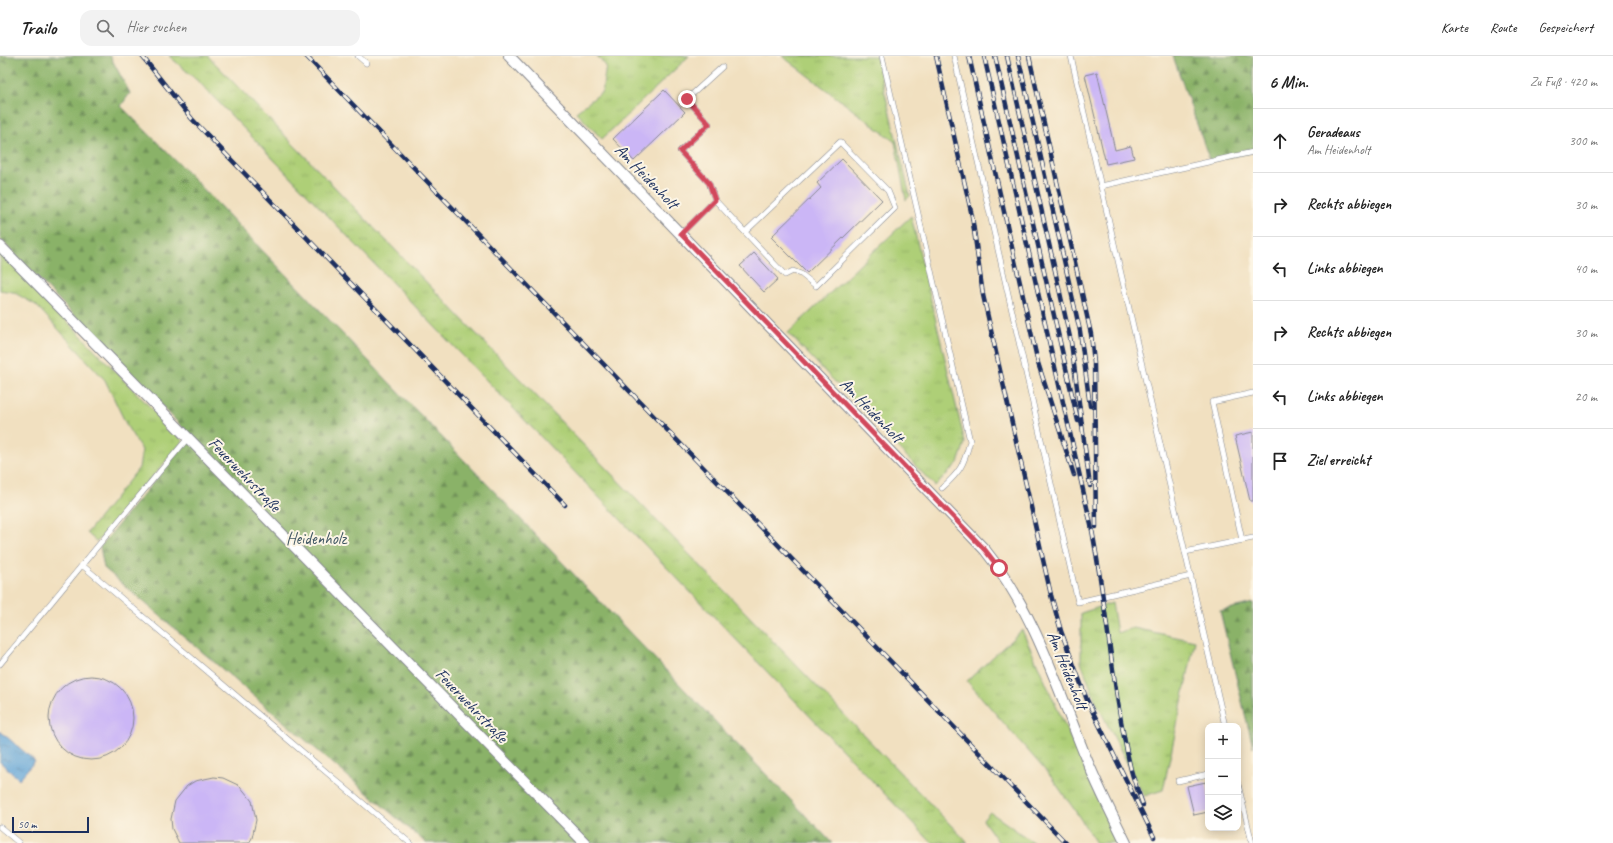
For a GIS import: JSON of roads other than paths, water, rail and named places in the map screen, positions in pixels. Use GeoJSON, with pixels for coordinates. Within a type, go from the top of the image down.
{"type":"FeatureCollection","features":[{"type":"Feature","properties":{"kind":"street","name":"Am Heidenholt"},"geometry":{"type":"LineString","coordinates":[[509,56],[985,550],[1012,587],[1035,629],[1087,760],[1126,843]]}},
{"type":"Feature","properties":{"kind":"street","name":"Feuerwehrstraße"},"geometry":{"type":"LineString","coordinates":[[0,246],[585,843]]}},
{"type":"Feature","properties":{"kind":"lane"},"geometry":{"type":"LineString","coordinates":[[358,56],[366,63]]}},
{"type":"Feature","properties":{"kind":"lane"},"geometry":{"type":"LineString","coordinates":[[882,56],[970,441],[965,462],[954,477],[942,488]]}},
{"type":"Feature","properties":{"kind":"lane"},"geometry":{"type":"LineString","coordinates":[[954,56],[1078,602],[1191,576]]}},
{"type":"Feature","properties":{"kind":"lane"},"geometry":{"type":"LineString","coordinates":[[1071,56],[1224,723]]}},
{"type":"Feature","properties":{"kind":"lane"},"geometry":{"type":"LineString","coordinates":[[722,67],[687,99],[709,124],[680,151],[709,183],[715,200],[745,232],[786,275],[793,271],[801,274],[816,286],[895,208],[888,191],[840,142],[745,232]]}},
{"type":"Feature","properties":{"kind":"lane"},"geometry":{"type":"LineString","coordinates":[[1101,186],[1253,152]]}},
{"type":"Feature","properties":{"kind":"lane"},"geometry":{"type":"LineString","coordinates":[[681,234],[715,200]]}},
{"type":"Feature","properties":{"kind":"lane"},"geometry":{"type":"LineString","coordinates":[[1242,540],[1212,402],[1253,393]]}},
{"type":"Feature","properties":{"kind":"lane"},"geometry":{"type":"LineString","coordinates":[[0,664],[99,543],[188,438]]}},
{"type":"Feature","properties":{"kind":"lane"},"geometry":{"type":"LineString","coordinates":[[1185,552],[1253,538]]}},
{"type":"Feature","properties":{"kind":"lane"},"geometry":{"type":"LineString","coordinates":[[82,565],[410,843]]}},
{"type":"Feature","properties":{"kind":"lane"},"geometry":{"type":"LineString","coordinates":[[1178,781],[1205,775]]}},
{"type":"Feature","properties":{"kind":"lane"},"geometry":{"type":"LineString","coordinates":[[1241,795],[1252,843]]}},
{"type":"Feature","properties":{"kind":"lane"},"geometry":{"type":"LineString","coordinates":[[0,827],[19,843]]}},
{"type":"Feature","properties":{"kind":"water"},"geometry":{"type":"Polygon","coordinates":[[[0,731],[35,761],[19,779],[0,762],[0,731]]]}},
{"type":"Feature","properties":{"kind":"railway"},"geometry":{"type":"LineString","coordinates":[[142,56],[192,119],[565,505]]}},
{"type":"Feature","properties":{"kind":"railway"},"geometry":{"type":"LineString","coordinates":[[306,56],[1066,843]]}},
{"type":"Feature","properties":{"kind":"railway"},"geometry":{"type":"LineString","coordinates":[[936,56],[972,216],[983,295],[1051,595],[1061,631],[1087,700],[1154,837]]}},
{"type":"Feature","properties":{"kind":"railway"},"geometry":{"type":"LineString","coordinates":[[969,56],[1038,363],[1074,475]]}},
{"type":"Feature","properties":{"kind":"railway"},"geometry":{"type":"LineString","coordinates":[[984,56],[1091,525],[1097,555],[1124,740],[1132,774],[1143,805]]}},
{"type":"Feature","properties":{"kind":"railway"},"geometry":{"type":"LineString","coordinates":[[995,56],[1078,421]]}},
{"type":"Feature","properties":{"kind":"railway"},"geometry":{"type":"LineString","coordinates":[[1007,56],[1071,342],[1090,486]]}},
{"type":"Feature","properties":{"kind":"railway"},"geometry":{"type":"LineString","coordinates":[[1018,56],[1080,331],[1090,406]]}},
{"type":"Feature","properties":{"kind":"railway"},"geometry":{"type":"LineString","coordinates":[[1029,56],[1091,334],[1094,363],[1096,527]]}},
{"type":"Feature","properties":{"kind":"park label","name":"Heidenholz"},"geometry":{"type":"Point","coordinates":[316,538]}}]}
